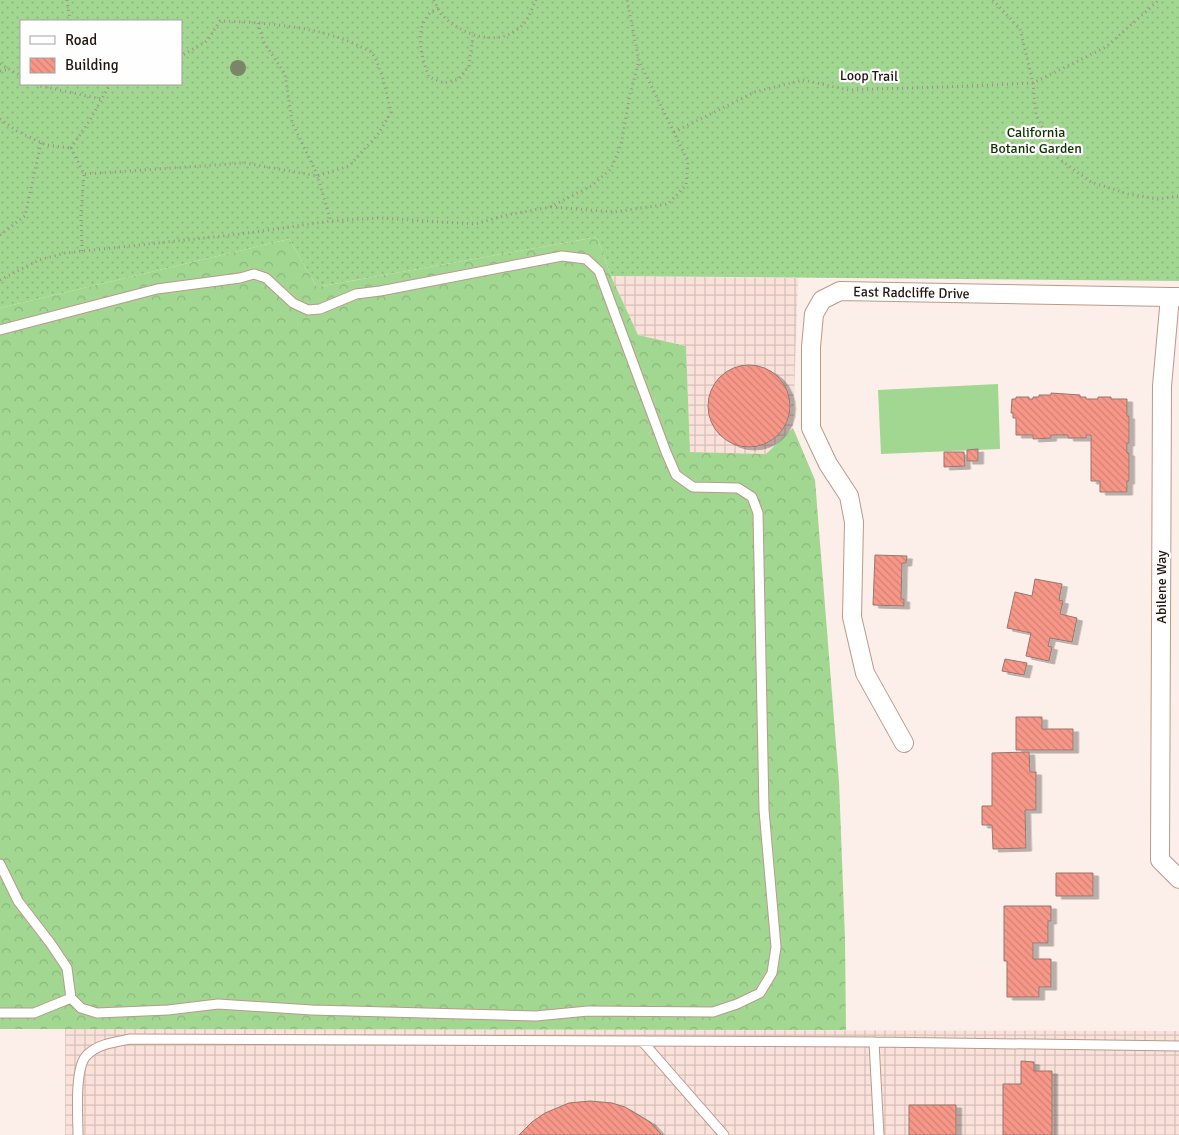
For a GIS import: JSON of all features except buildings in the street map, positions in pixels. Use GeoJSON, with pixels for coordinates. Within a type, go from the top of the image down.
{"type":"FeatureCollection","features":[{"type":"Feature","properties":{"kind":"street","name":"East Radcliffe Drive"},"geometry":{"type":"LineString","coordinates":[[904,744],[865,673],[852,617],[854,522],[849,496],[828,464],[811,428],[811,347],[814,314],[822,300],[840,291],[1175,297]]}},
{"type":"Feature","properties":{"kind":"street","name":"Abilene Way"},"geometry":{"type":"LineString","coordinates":[[1175,297],[1162,386],[1160,860],[1179,879]]}},
{"type":"Feature","properties":{"kind":"lane"},"geometry":{"type":"LineString","coordinates":[[0,330],[157,289],[240,278],[254,274],[266,278],[293,303],[308,310],[320,309],[356,294],[562,256],[586,259],[599,271],[676,475],[693,488],[738,488],[752,497],[758,513],[764,810],[776,947],[772,973],[760,993],[737,1004],[713,1012],[588,1011],[536,1016],[312,1010],[218,1004],[168,1010],[97,1014],[81,1008],[71,998],[67,968],[18,901],[0,864]]}},
{"type":"Feature","properties":{"kind":"lane"},"geometry":{"type":"LineString","coordinates":[[0,1013],[34,1014],[71,998]]}},
{"type":"Feature","properties":{"kind":"lane"},"geometry":{"type":"LineString","coordinates":[[78,1135],[79,1072],[86,1056],[104,1044],[130,1039],[874,1042],[1179,1046]]}},
{"type":"Feature","properties":{"kind":"lane"},"geometry":{"type":"LineString","coordinates":[[642,1042],[724,1135]]}},
{"type":"Feature","properties":{"kind":"lane"},"geometry":{"type":"LineString","coordinates":[[874,1042],[879,1135]]}},
{"type":"Feature","properties":{"kind":"path"},"geometry":{"type":"LineString","coordinates":[[67,0],[70,20]]}},
{"type":"Feature","properties":{"kind":"path"},"geometry":{"type":"LineString","coordinates":[[434,0],[441,13],[474,36],[490,39],[511,33],[526,21],[536,0]]}},
{"type":"Feature","properties":{"kind":"path"},"geometry":{"type":"LineString","coordinates":[[0,280],[39,260],[65,253],[241,234],[331,221],[379,218],[475,224],[507,215],[550,207],[614,212],[668,204],[686,185],[688,161],[639,61],[627,0]]}},
{"type":"Feature","properties":{"kind":"path"},"geometry":{"type":"LineString","coordinates":[[993,0],[1020,29],[1033,83],[1036,115],[1058,158],[1090,182],[1128,194],[1158,199],[1179,196]]}},
{"type":"Feature","properties":{"kind":"path","name":"Loop Trail"},"geometry":{"type":"LineString","coordinates":[[674,132],[755,92],[803,80],[849,90],[1033,83],[1106,47],[1159,0]]}},
{"type":"Feature","properties":{"kind":"path"},"geometry":{"type":"LineString","coordinates":[[438,8],[428,16],[421,34],[422,58],[429,77],[444,82],[459,79],[469,66],[474,36]]}},
{"type":"Feature","properties":{"kind":"path"},"geometry":{"type":"LineString","coordinates":[[84,174],[245,163],[317,176],[349,166],[379,133],[391,112],[381,73],[371,52],[345,38],[298,28],[220,21],[207,41],[182,55]]}},
{"type":"Feature","properties":{"kind":"path"},"geometry":{"type":"LineString","coordinates":[[258,23],[263,41],[284,74],[292,122],[317,176],[331,221]]}},
{"type":"Feature","properties":{"kind":"path"},"geometry":{"type":"LineString","coordinates":[[550,207],[591,186],[611,169],[621,145],[630,94],[639,61]]}},
{"type":"Feature","properties":{"kind":"path"},"geometry":{"type":"LineString","coordinates":[[0,64],[20,75]]}},
{"type":"Feature","properties":{"kind":"path"},"geometry":{"type":"LineString","coordinates":[[0,71],[9,69]]}},
{"type":"Feature","properties":{"kind":"path"},"geometry":{"type":"LineString","coordinates":[[39,85],[102,100]]}},
{"type":"Feature","properties":{"kind":"path"},"geometry":{"type":"LineString","coordinates":[[71,148],[90,120],[110,85]]}},
{"type":"Feature","properties":{"kind":"path"},"geometry":{"type":"LineString","coordinates":[[0,119],[17,131],[46,145],[71,148]]}},
{"type":"Feature","properties":{"kind":"path"},"geometry":{"type":"LineString","coordinates":[[0,235],[25,216],[42,143]]}},
{"type":"Feature","properties":{"kind":"path"},"geometry":{"type":"LineString","coordinates":[[71,148],[84,174],[82,251]]}},
{"type":"Feature","properties":{"kind":"shaded area"},"geometry":{"type":"Polygon","coordinates":[[[611,276],[798,278],[793,428],[766,454],[690,452],[686,346],[638,335],[611,276]]]}},
{"type":"Feature","properties":{"kind":"shaded area"},"geometry":{"type":"Polygon","coordinates":[[[65,1029],[1179,1031],[1179,1135],[65,1135],[65,1029]]]}},
{"type":"Feature","properties":{"kind":"green space","name":"California Botanic Garden"},"geometry":{"type":"Polygon","coordinates":[[[0,0],[1179,0],[1179,281],[611,276],[597,237],[317,287],[289,239],[0,308],[0,0]]]}},
{"type":"Feature","properties":{"kind":"green space"},"geometry":{"type":"Polygon","coordinates":[[[597,237],[611,276],[638,335],[686,346],[690,452],[766,454],[793,428],[815,480],[839,782],[845,939],[846,1030],[0,1029],[0,308],[289,239],[317,287],[597,237]]]}},
{"type":"Feature","properties":{"kind":"green space"},"geometry":{"type":"Polygon","coordinates":[[[998,384],[1000,449],[881,454],[878,390],[998,384]]]}}]}
